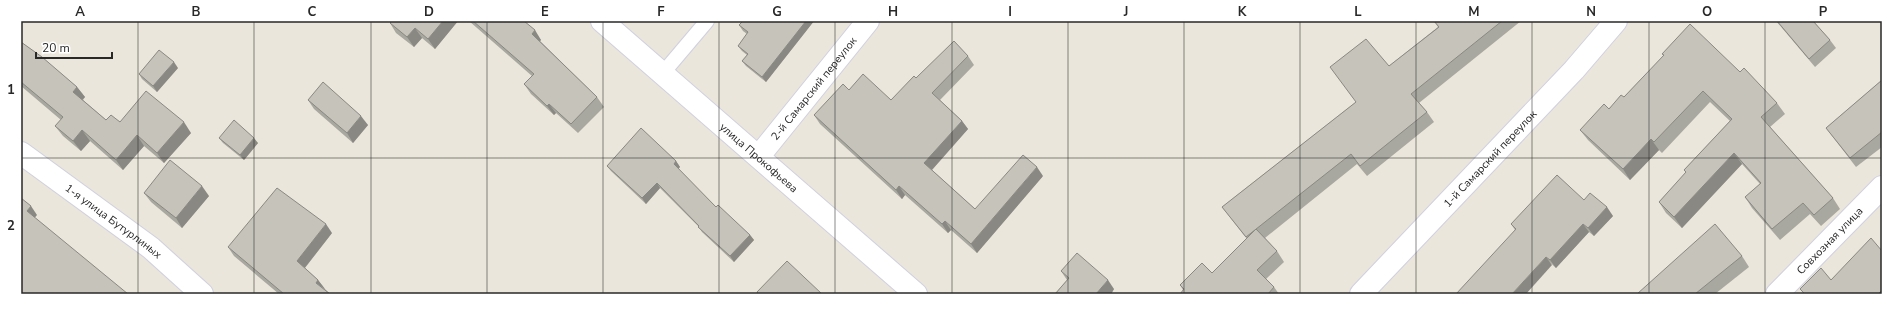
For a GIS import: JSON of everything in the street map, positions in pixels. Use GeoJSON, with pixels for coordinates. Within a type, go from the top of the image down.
{"type":"FeatureCollection","features":[{"type":"Feature","properties":{"kind":"street","name":"улица Прокофьева"},"geometry":{"type":"LineString","coordinates":[[602,21],[916,294]]}},
{"type":"Feature","properties":{"kind":"street","name":"2-й Самарский переулок"},"geometry":{"type":"LineString","coordinates":[[759,156],[868,21]]}},
{"type":"Feature","properties":{"kind":"street","name":"1-й Самарский переулок"},"geometry":{"type":"LineString","coordinates":[[1361,294],[1574,70],[1616,21]]}},
{"type":"Feature","properties":{"kind":"street","name":"1-я улица Бутурлиных"},"geometry":{"type":"LineString","coordinates":[[21,153],[151,248],[202,294]]}},
{"type":"Feature","properties":{"kind":"street","name":"Совхозная улица"},"geometry":{"type":"LineString","coordinates":[[1777,294],[1882,187]]}},
{"type":"Feature","properties":{"kind":"lane"},"geometry":{"type":"LineString","coordinates":[[662,73],[707,21]]}},
{"type":"Feature","properties":{"kind":"building"},"geometry":{"type":"Polygon","coordinates":[[[392,21],[443,21],[428,39],[415,28],[407,37],[390,23],[392,21]]]}},
{"type":"Feature","properties":{"kind":"building"},"geometry":{"type":"Polygon","coordinates":[[[473,21],[524,21],[535,30],[532,34],[597,97],[571,124],[549,104],[547,106],[524,84],[534,74],[473,21]]]}},
{"type":"Feature","properties":{"kind":"building"},"geometry":{"type":"Polygon","coordinates":[[[743,21],[806,21],[762,77],[742,61],[748,54],[738,46],[748,32],[739,25],[743,21]]]}},
{"type":"Feature","properties":{"kind":"building"},"geometry":{"type":"Polygon","coordinates":[[[1434,21],[1502,21],[1411,94],[1427,112],[1360,166],[1351,154],[1246,237],[1222,207],[1356,102],[1330,67],[1366,39],[1389,66],[1439,27],[1434,21]]]}},
{"type":"Feature","properties":{"kind":"building"},"geometry":{"type":"Polygon","coordinates":[[[1777,21],[1813,21],[1830,40],[1809,59],[1777,21]]]}},
{"type":"Feature","properties":{"kind":"building"},"geometry":{"type":"Polygon","coordinates":[[[1690,24],[1740,72],[1744,68],[1777,103],[1761,117],[1833,198],[1814,215],[1803,203],[1772,229],[1745,197],[1761,183],[1734,153],[1674,217],[1659,202],[1686,172],[1684,170],[1732,119],[1703,91],[1654,142],[1651,139],[1623,169],[1580,130],[1604,104],[1609,109],[1621,95],[1624,97],[1664,55],[1662,54],[1690,24]]]}},
{"type":"Feature","properties":{"kind":"building"},"geometry":{"type":"Polygon","coordinates":[[[954,41],[968,56],[932,93],[962,121],[924,163],[975,209],[1023,155],[1037,167],[971,244],[945,221],[942,224],[899,186],[896,190],[814,115],[843,84],[849,90],[863,74],[891,100],[914,76],[916,78],[954,41]]]}},
{"type":"Feature","properties":{"kind":"building"},"geometry":{"type":"Polygon","coordinates":[[[21,42],[42,57],[77,87],[73,92],[106,120],[111,115],[120,122],[146,91],[184,122],[157,153],[137,135],[116,160],[82,130],[73,141],[55,126],[63,117],[21,82],[21,42]]]}},
{"type":"Feature","properties":{"kind":"building"},"geometry":{"type":"Polygon","coordinates":[[[159,50],[174,62],[153,86],[139,74],[159,50]]]}},
{"type":"Feature","properties":{"kind":"building"},"geometry":{"type":"Polygon","coordinates":[[[1882,80],[1882,132],[1850,158],[1826,128],[1882,80]]]}},
{"type":"Feature","properties":{"kind":"building"},"geometry":{"type":"Polygon","coordinates":[[[323,82],[361,116],[347,133],[308,100],[323,82]]]}},
{"type":"Feature","properties":{"kind":"building"},"geometry":{"type":"Polygon","coordinates":[[[234,120],[254,138],[240,155],[219,138],[234,120]]]}},
{"type":"Feature","properties":{"kind":"building"},"geometry":{"type":"Polygon","coordinates":[[[641,128],[676,161],[674,164],[716,207],[718,205],[750,235],[730,256],[698,227],[699,226],[657,183],[642,198],[607,166],[641,128]]]}},
{"type":"Feature","properties":{"kind":"building"},"geometry":{"type":"Polygon","coordinates":[[[170,160],[202,186],[176,218],[144,193],[170,160]]]}},
{"type":"Feature","properties":{"kind":"building"},"geometry":{"type":"Polygon","coordinates":[[[1557,175],[1584,200],[1590,193],[1607,207],[1588,228],[1583,224],[1550,260],[1546,257],[1512,294],[1456,294],[1516,229],[1511,224],[1557,175]]]}},
{"type":"Feature","properties":{"kind":"building"},"geometry":{"type":"Polygon","coordinates":[[[277,188],[326,224],[297,261],[318,280],[316,283],[330,294],[284,294],[228,247],[277,188]]]}},
{"type":"Feature","properties":{"kind":"building"},"geometry":{"type":"Polygon","coordinates":[[[21,198],[31,206],[27,211],[128,294],[21,294],[21,198]]]}},
{"type":"Feature","properties":{"kind":"building"},"geometry":{"type":"Polygon","coordinates":[[[1715,224],[1742,256],[1695,294],[1637,294],[1715,224]]]}},
{"type":"Feature","properties":{"kind":"building"},"geometry":{"type":"Polygon","coordinates":[[[1256,229],[1277,251],[1257,270],[1274,287],[1268,294],[1180,294],[1184,289],[1180,285],[1202,263],[1212,273],[1256,229]]]}},
{"type":"Feature","properties":{"kind":"building"},"geometry":{"type":"Polygon","coordinates":[[[1871,238],[1882,251],[1882,290],[1878,294],[1805,294],[1800,289],[1821,268],[1831,280],[1871,238]]]}},
{"type":"Feature","properties":{"kind":"building"},"geometry":{"type":"Polygon","coordinates":[[[1077,253],[1108,280],[1096,294],[1055,294],[1069,278],[1061,271],[1077,253]]]}},
{"type":"Feature","properties":{"kind":"building"},"geometry":{"type":"Polygon","coordinates":[[[787,261],[822,294],[758,294],[757,292],[787,261]]]}}]}
